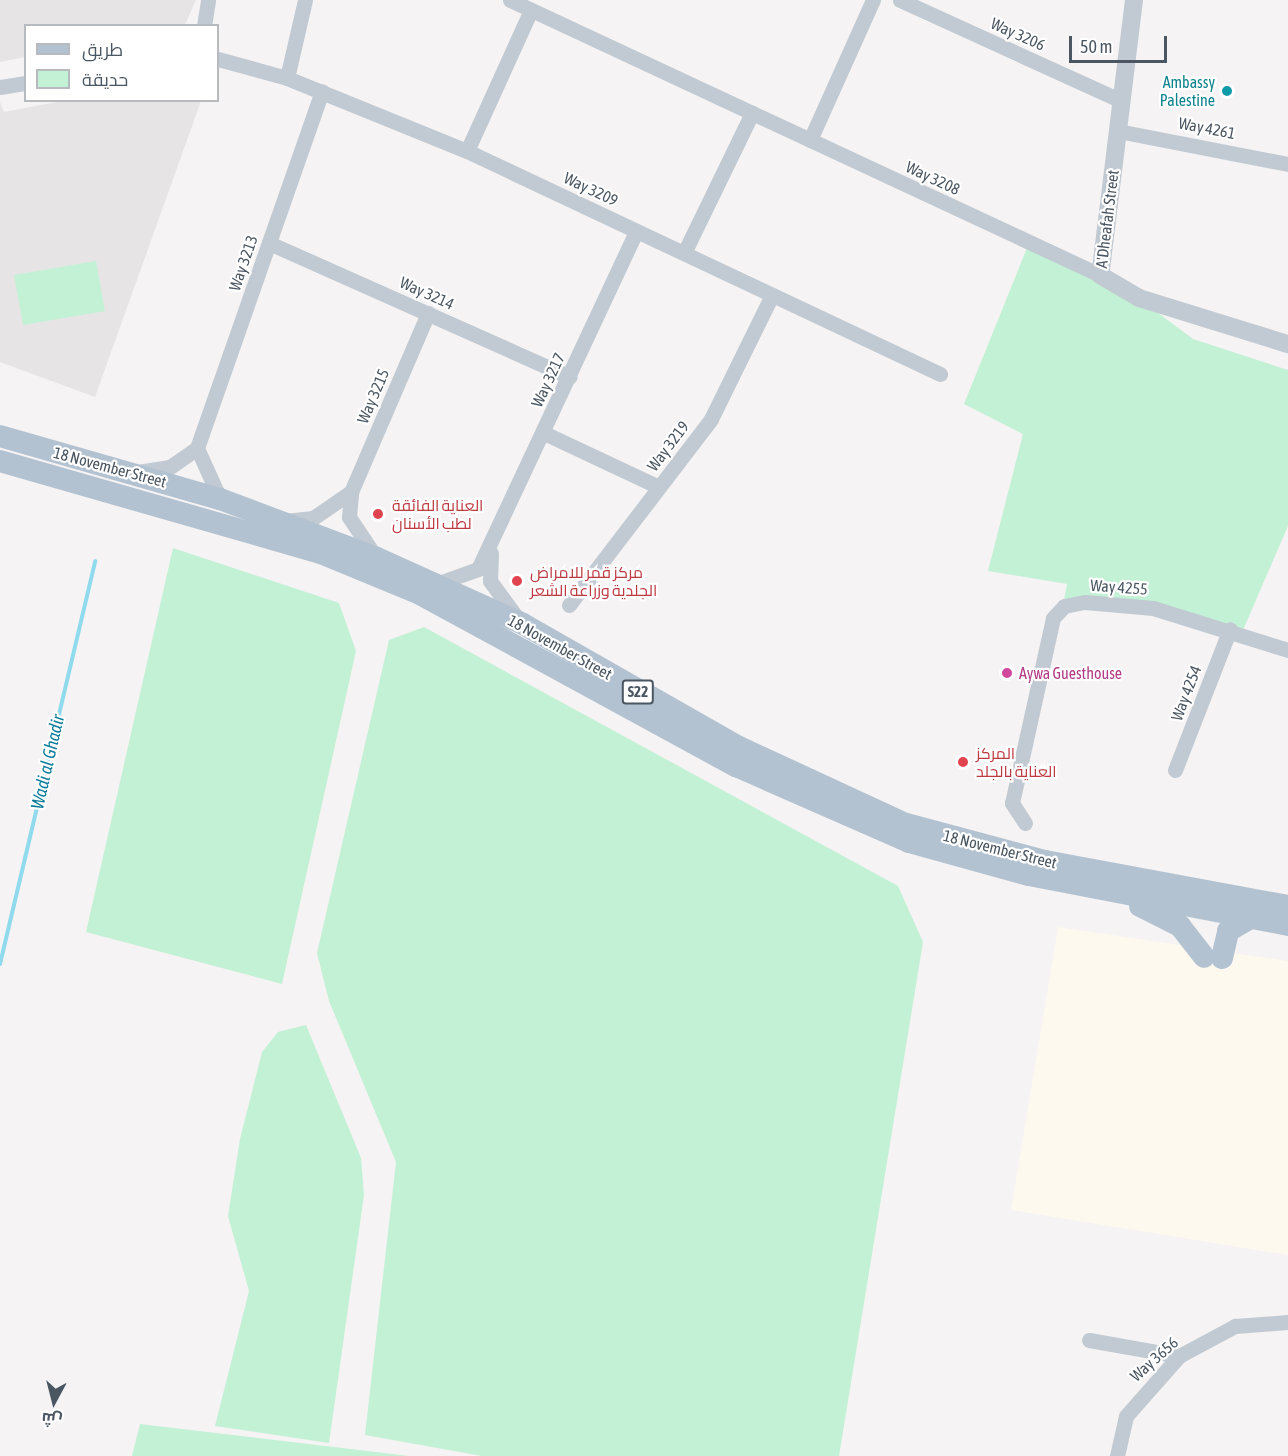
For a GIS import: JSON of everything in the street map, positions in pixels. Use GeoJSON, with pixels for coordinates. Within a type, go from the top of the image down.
{"type":"FeatureCollection","features":[{"type":"Feature","properties":{"kind":"main road"},"geometry":{"type":"LineString","coordinates":[[0,429],[34,446]]}},
{"type":"Feature","properties":{"kind":"main road","name":"18 November Street"},"geometry":{"type":"LineString","coordinates":[[0,436],[220,498],[377,558],[523,624],[739,747],[906,824],[1045,861],[1286,909]]}},
{"type":"Feature","properties":{"kind":"main road","name":"18 November Street"},"geometry":{"type":"LineString","coordinates":[[0,461],[321,553],[462,614],[806,801],[945,854],[1073,883],[1252,917],[1286,909]]}},
{"type":"Feature","properties":{"kind":"main road"},"geometry":{"type":"LineString","coordinates":[[1073,883],[1164,915],[1213,958],[1228,931],[1252,917]]}},
{"type":"Feature","properties":{"kind":"street"},"geometry":{"type":"LineString","coordinates":[[204,24],[208,0]]}},
{"type":"Feature","properties":{"kind":"street"},"geometry":{"type":"LineString","coordinates":[[287,78],[305,0]]}},
{"type":"Feature","properties":{"kind":"street","name":"Way 3208"},"geometry":{"type":"LineString","coordinates":[[510,0],[1100,275]]}},
{"type":"Feature","properties":{"kind":"street"},"geometry":{"type":"LineString","coordinates":[[810,140],[873,0]]}},
{"type":"Feature","properties":{"kind":"street","name":"Way 3206"},"geometry":{"type":"LineString","coordinates":[[900,0],[1122,101]]}},
{"type":"Feature","properties":{"kind":"street","name":"A'Dheafah Street"},"geometry":{"type":"LineString","coordinates":[[1134,0],[1100,275],[1139,298],[1288,344]]}},
{"type":"Feature","properties":{"kind":"street"},"geometry":{"type":"LineString","coordinates":[[467,151],[531,10]]}},
{"type":"Feature","properties":{"kind":"street","name":"Way 3209"},"geometry":{"type":"LineString","coordinates":[[219,59],[287,78],[467,151],[940,374]]}},
{"type":"Feature","properties":{"kind":"street"},"geometry":{"type":"LineString","coordinates":[[0,87],[24,82]]}},
{"type":"Feature","properties":{"kind":"street","name":"Way 3213"},"geometry":{"type":"LineString","coordinates":[[197,448],[322,91]]}},
{"type":"Feature","properties":{"kind":"street"},"geometry":{"type":"LineString","coordinates":[[684,253],[752,113]]}},
{"type":"Feature","properties":{"kind":"street","name":"Way 4261"},"geometry":{"type":"LineString","coordinates":[[1118,130],[1288,164]]}},
{"type":"Feature","properties":{"kind":"street","name":"Way 3217"},"geometry":{"type":"LineString","coordinates":[[436,584],[478,569],[492,544],[636,231]]}},
{"type":"Feature","properties":{"kind":"street","name":"Way 3214"},"geometry":{"type":"LineString","coordinates":[[269,243],[570,377]]}},
{"type":"Feature","properties":{"kind":"street","name":"Way 3219"},"geometry":{"type":"LineString","coordinates":[[569,605],[711,419],[772,295]]}},
{"type":"Feature","properties":{"kind":"street","name":"Way 3215"},"geometry":{"type":"LineString","coordinates":[[377,558],[349,517],[351,492],[428,313]]}},
{"type":"Feature","properties":{"kind":"street"},"geometry":{"type":"LineString","coordinates":[[543,433],[659,487]]}},
{"type":"Feature","properties":{"kind":"street"},"geometry":{"type":"LineString","coordinates":[[133,472],[170,467],[197,448],[220,498]]}},
{"type":"Feature","properties":{"kind":"street"},"geometry":{"type":"LineString","coordinates":[[284,521],[313,518],[351,492]]}},
{"type":"Feature","properties":{"kind":"street","name":"Way 3217"},"geometry":{"type":"LineString","coordinates":[[492,544],[490,581],[523,624]]}},
{"type":"Feature","properties":{"kind":"street","name":"Way 4255"},"geometry":{"type":"LineString","coordinates":[[1024,823],[1012,803],[1053,618],[1064,606],[1085,602],[1153,608],[1230,629],[1288,650]]}},
{"type":"Feature","properties":{"kind":"street","name":"Way 4254"},"geometry":{"type":"LineString","coordinates":[[1175,770],[1230,629]]}},
{"type":"Feature","properties":{"kind":"street","name":"Way 3656"},"geometry":{"type":"LineString","coordinates":[[1117,1456],[1126,1416],[1179,1356],[1235,1326],[1288,1322]]}},
{"type":"Feature","properties":{"kind":"street"},"geometry":{"type":"LineString","coordinates":[[1089,1341],[1179,1356]]}},
{"type":"Feature","properties":{"kind":"shaded area"},"geometry":{"type":"Polygon","coordinates":[[[0,0],[196,0],[185,24],[24,24],[24,57],[0,62],[0,0]]]}},
{"type":"Feature","properties":{"kind":"shaded area"},"geometry":{"type":"Polygon","coordinates":[[[0,102],[4,112],[57,102],[201,102],[95,397],[0,362],[0,102]]]}},
{"type":"Feature","properties":{"kind":"shaded area"},"geometry":{"type":"Polygon","coordinates":[[[1058,927],[1288,961],[1288,1255],[1011,1210],[1058,927]]]}},
{"type":"Feature","properties":{"kind":"green space"},"geometry":{"type":"Polygon","coordinates":[[[1029,243],[1138,298],[1193,339],[1288,370],[1288,526],[1243,630],[1153,607],[1063,605],[1067,584],[988,571],[1023,434],[964,404],[1029,243]]]}},
{"type":"Feature","properties":{"kind":"green space"},"geometry":{"type":"Polygon","coordinates":[[[96,261],[105,311],[23,325],[14,275],[96,261]]]}},
{"type":"Feature","properties":{"kind":"green space"},"geometry":{"type":"Polygon","coordinates":[[[173,548],[339,603],[356,651],[282,984],[86,932],[173,548]]]}},
{"type":"Feature","properties":{"kind":"green space"},"geometry":{"type":"Polygon","coordinates":[[[424,627],[898,886],[923,942],[839,1456],[482,1456],[365,1435],[396,1162],[329,1001],[317,953],[389,640],[424,627]]]}},
{"type":"Feature","properties":{"kind":"green space"},"geometry":{"type":"Polygon","coordinates":[[[306,1025],[361,1158],[364,1195],[329,1443],[215,1426],[249,1291],[228,1216],[240,1139],[262,1052],[278,1032],[306,1025]]]}},
{"type":"Feature","properties":{"kind":"green space"},"geometry":{"type":"Polygon","coordinates":[[[140,1424],[409,1456],[132,1456],[140,1424]]]}},
{"type":"Feature","properties":{"kind":"waterway","name":"Wadi al Ghadir"},"geometry":{"type":"LineString","coordinates":[[0,964],[95,561]]}},
{"type":"Feature","properties":{"kind":"place","name":"Ambassy Palestine"},"geometry":{"type":"Point","coordinates":[1227,91]}},
{"type":"Feature","properties":{"kind":"place","name":"العناية الفائقة لطب الأسنان"},"geometry":{"type":"Point","coordinates":[378,514]}},
{"type":"Feature","properties":{"kind":"place","name":"مركز قمر للامراض الجلدية وزراعة الشعر"},"geometry":{"type":"Point","coordinates":[517,581]}},
{"type":"Feature","properties":{"kind":"place","name":"Aywa Guesthouse"},"geometry":{"type":"Point","coordinates":[1007,673]}},
{"type":"Feature","properties":{"kind":"place","name":"المركز العناية بالجلد"},"geometry":{"type":"Point","coordinates":[963,762]}}]}
